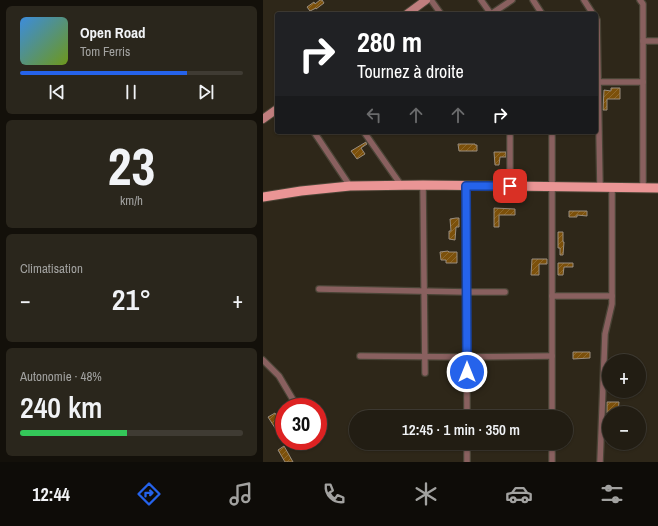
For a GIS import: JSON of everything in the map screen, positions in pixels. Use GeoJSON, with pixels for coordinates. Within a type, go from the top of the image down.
{"type":"FeatureCollection","features":[{"type":"Feature","properties":{"kind":"main road"},"geometry":{"type":"LineString","coordinates":[[410,12],[426,0]]}},
{"type":"Feature","properties":{"kind":"main road"},"geometry":{"type":"LineString","coordinates":[[263,119],[275,110]]}},
{"type":"Feature","properties":{"kind":"main road"},"geometry":{"type":"LineString","coordinates":[[263,197],[350,186],[423,185],[658,188]]}},
{"type":"Feature","properties":{"kind":"street"},"geometry":{"type":"LineString","coordinates":[[431,0],[440,12]]}},
{"type":"Feature","properties":{"kind":"street"},"geometry":{"type":"LineString","coordinates":[[481,0],[490,12]]}},
{"type":"Feature","properties":{"kind":"street"},"geometry":{"type":"LineString","coordinates":[[494,12],[512,0]]}},
{"type":"Feature","properties":{"kind":"street"},"geometry":{"type":"LineString","coordinates":[[533,0],[541,12]]}},
{"type":"Feature","properties":{"kind":"street"},"geometry":{"type":"LineString","coordinates":[[584,0],[592,12]]}},
{"type":"Feature","properties":{"kind":"street"},"geometry":{"type":"LineString","coordinates":[[640,0],[643,4],[643,188]]}},
{"type":"Feature","properties":{"kind":"street"},"geometry":{"type":"LineString","coordinates":[[643,41],[658,41]]}},
{"type":"Feature","properties":{"kind":"street"},"geometry":{"type":"LineString","coordinates":[[598,82],[643,82]]}},
{"type":"Feature","properties":{"kind":"street"},"geometry":{"type":"LineString","coordinates":[[598,117],[600,188]]}},
{"type":"Feature","properties":{"kind":"street"},"geometry":{"type":"LineString","coordinates":[[315,134],[350,186]]}},
{"type":"Feature","properties":{"kind":"street"},"geometry":{"type":"LineString","coordinates":[[365,134],[401,185]]}},
{"type":"Feature","properties":{"kind":"street"},"geometry":{"type":"LineString","coordinates":[[510,186],[511,134]]}},
{"type":"Feature","properties":{"kind":"street"},"geometry":{"type":"LineString","coordinates":[[552,134],[552,410]]}},
{"type":"Feature","properties":{"kind":"street"},"geometry":{"type":"LineString","coordinates":[[423,185],[425,372]]}},
{"type":"Feature","properties":{"kind":"street"},"geometry":{"type":"LineString","coordinates":[[466,186],[467,410]]}},
{"type":"Feature","properties":{"kind":"street"},"geometry":{"type":"LineString","coordinates":[[600,462],[605,334],[612,304],[612,188]]}},
{"type":"Feature","properties":{"kind":"street"},"geometry":{"type":"LineString","coordinates":[[319,289],[505,292]]}},
{"type":"Feature","properties":{"kind":"street"},"geometry":{"type":"LineString","coordinates":[[552,296],[612,296]]}},
{"type":"Feature","properties":{"kind":"street"},"geometry":{"type":"LineString","coordinates":[[360,356],[552,356]]}},
{"type":"Feature","properties":{"kind":"street"},"geometry":{"type":"LineString","coordinates":[[263,360],[279,376],[292,398]]}},
{"type":"Feature","properties":{"kind":"street"},"geometry":{"type":"LineString","coordinates":[[467,450],[467,462]]}},
{"type":"Feature","properties":{"kind":"street"},"geometry":{"type":"LineString","coordinates":[[552,450],[552,462]]}},
{"type":"Feature","properties":{"kind":"building"},"geometry":{"type":"Polygon","coordinates":[[[320,0],[324,3],[316,9],[310,11],[307,7],[320,0]]]}},
{"type":"Feature","properties":{"kind":"building"},"geometry":{"type":"Polygon","coordinates":[[[611,88],[620,88],[620,99],[607,99],[607,110],[603,110],[604,90],[611,91],[611,88]]]}},
{"type":"Feature","properties":{"kind":"building"},"geometry":{"type":"Polygon","coordinates":[[[366,142],[367,144],[361,148],[365,154],[357,159],[351,151],[366,142]]]}},
{"type":"Feature","properties":{"kind":"building"},"geometry":{"type":"Polygon","coordinates":[[[458,144],[475,144],[477,145],[477,151],[459,151],[458,144]]]}},
{"type":"Feature","properties":{"kind":"building"},"geometry":{"type":"Polygon","coordinates":[[[494,152],[506,152],[506,157],[500,157],[499,165],[495,165],[494,152]]]}},
{"type":"Feature","properties":{"kind":"building"},"geometry":{"type":"Polygon","coordinates":[[[494,208],[515,209],[515,215],[499,215],[499,227],[494,227],[494,208]]]}},
{"type":"Feature","properties":{"kind":"building"},"geometry":{"type":"Polygon","coordinates":[[[569,211],[587,211],[587,216],[577,215],[577,217],[569,217],[569,211]]]}},
{"type":"Feature","properties":{"kind":"building"},"geometry":{"type":"Polygon","coordinates":[[[459,218],[459,227],[456,227],[455,240],[449,239],[449,231],[451,231],[450,219],[459,218]]]}},
{"type":"Feature","properties":{"kind":"building"},"geometry":{"type":"Polygon","coordinates":[[[558,232],[563,232],[563,255],[560,255],[560,248],[558,248],[558,232]]]}},
{"type":"Feature","properties":{"kind":"building"},"geometry":{"type":"Polygon","coordinates":[[[440,252],[457,252],[457,263],[446,263],[446,260],[441,260],[440,252]]]}},
{"type":"Feature","properties":{"kind":"building"},"geometry":{"type":"Polygon","coordinates":[[[532,259],[547,259],[547,264],[539,264],[539,275],[531,275],[532,259]]]}},
{"type":"Feature","properties":{"kind":"building"},"geometry":{"type":"Polygon","coordinates":[[[558,263],[573,263],[573,267],[564,267],[563,275],[558,275],[558,263]]]}},
{"type":"Feature","properties":{"kind":"building"},"geometry":{"type":"Polygon","coordinates":[[[573,352],[590,352],[590,358],[573,359],[573,352]]]}},
{"type":"Feature","properties":{"kind":"building"},"geometry":{"type":"Polygon","coordinates":[[[607,402],[619,402],[619,406],[607,406],[607,402]]]}},
{"type":"Feature","properties":{"kind":"building"},"geometry":{"type":"Polygon","coordinates":[[[275,413],[275,428],[268,417],[275,413]]]}},
{"type":"Feature","properties":{"kind":"building"},"geometry":{"type":"Polygon","coordinates":[[[278,450],[286,450],[293,462],[285,462],[278,450]]]}},
{"type":"Feature","properties":{"kind":"route"},"geometry":{"type":"LineString","coordinates":[[467,372],[466,186],[510,186]]}}]}
